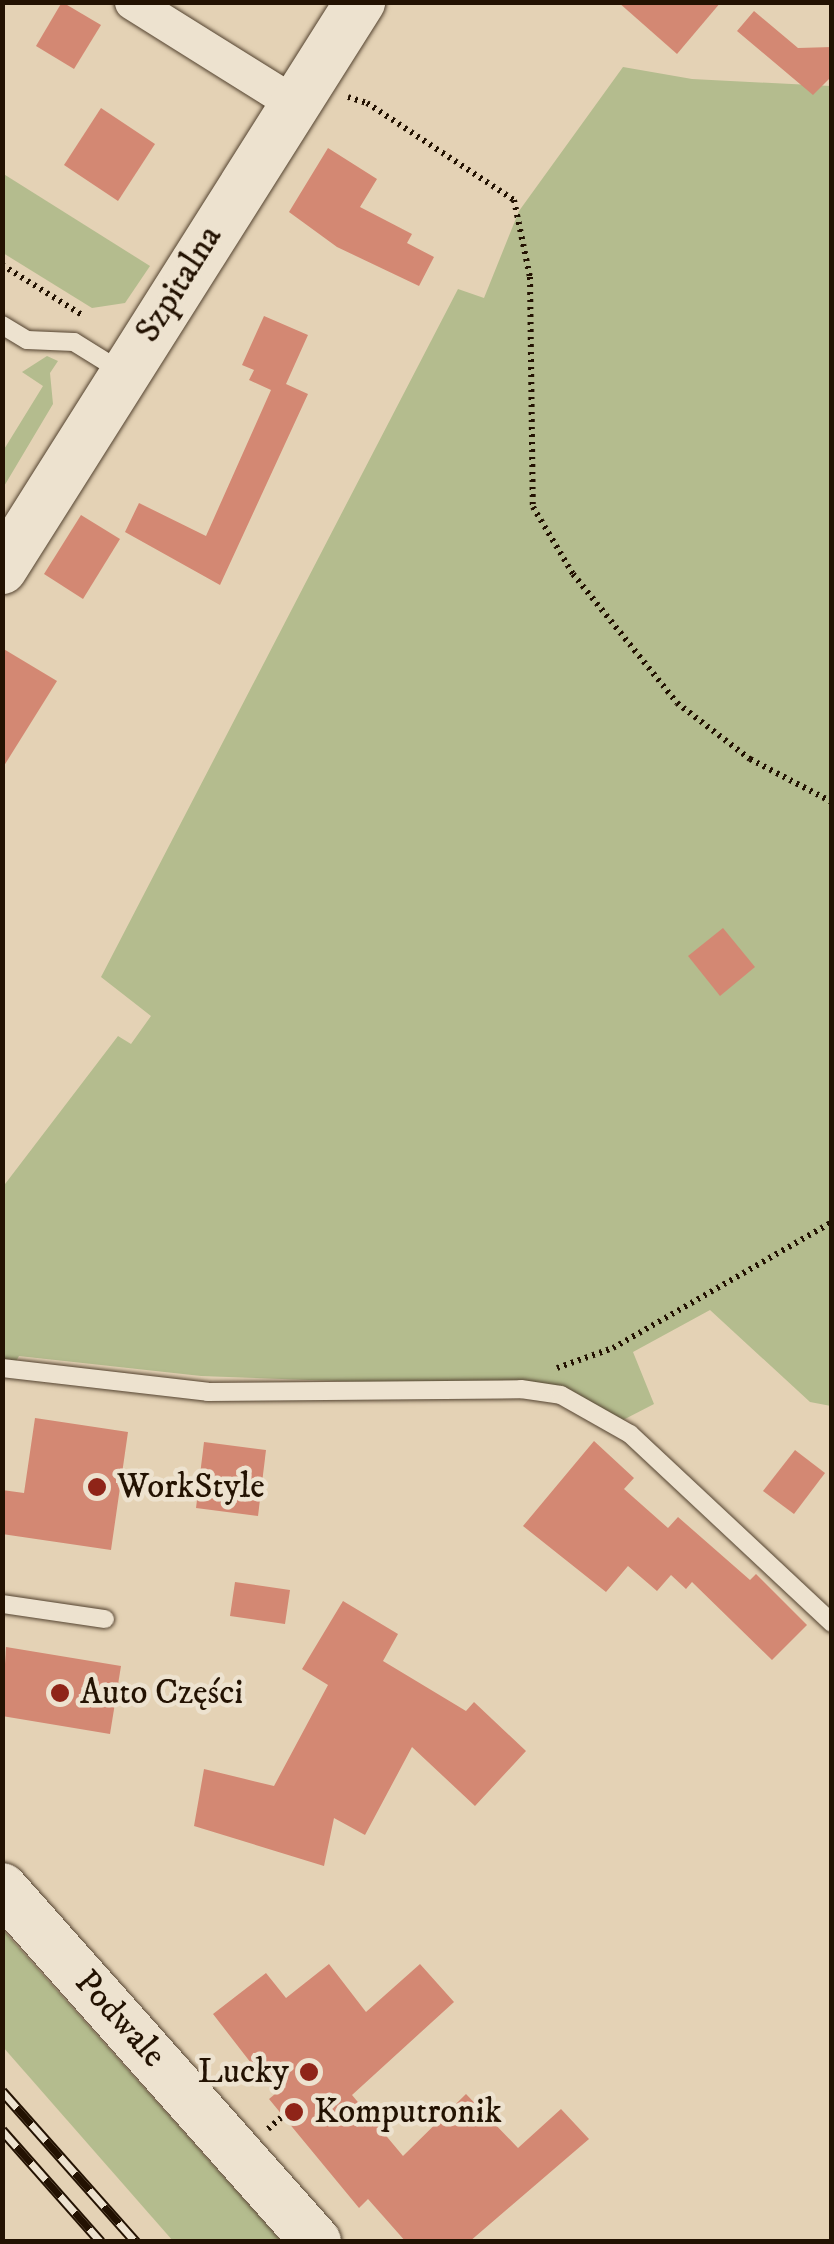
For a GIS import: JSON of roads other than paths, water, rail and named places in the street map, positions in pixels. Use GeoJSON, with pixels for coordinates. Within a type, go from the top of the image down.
{"type":"FeatureCollection","features":[{"type":"Feature","properties":{"kind":"street"},"geometry":{"type":"LineString","coordinates":[[132,2],[312,96]]}},
{"type":"Feature","properties":{"kind":"street","name":"Szpitalna"},"geometry":{"type":"LineString","coordinates":[[2,568],[124,373],[312,96],[360,2]]}},
{"type":"Feature","properties":{"kind":"street","name":"Podwale"},"geometry":{"type":"LineString","coordinates":[[2,1888],[316,2242]]}},
{"type":"Feature","properties":{"kind":"lane"},"geometry":{"type":"LineString","coordinates":[[2,325],[27,340],[74,342],[124,373]]}},
{"type":"Feature","properties":{"kind":"lane"},"geometry":{"type":"LineString","coordinates":[[2,1368],[208,1392],[521,1389],[561,1395],[630,1434],[832,1623]]}},
{"type":"Feature","properties":{"kind":"lane"},"geometry":{"type":"LineString","coordinates":[[2,1604],[105,1619]]}},
{"type":"Feature","properties":{"kind":"railway"},"geometry":{"type":"LineString","coordinates":[[2,2091],[136,2242]]}},
{"type":"Feature","properties":{"kind":"railway"},"geometry":{"type":"LineString","coordinates":[[2,2130],[101,2242]]}},
{"type":"Feature","properties":{"kind":"place","name":"WorkStyle"},"geometry":{"type":"Point","coordinates":[97,1487]}},
{"type":"Feature","properties":{"kind":"place","name":"Auto Części"},"geometry":{"type":"Point","coordinates":[60,1693]}},
{"type":"Feature","properties":{"kind":"place","name":"Lucky"},"geometry":{"type":"Point","coordinates":[309,2072]}},
{"type":"Feature","properties":{"kind":"place","name":"Komputronik"},"geometry":{"type":"Point","coordinates":[294,2112]}}]}
